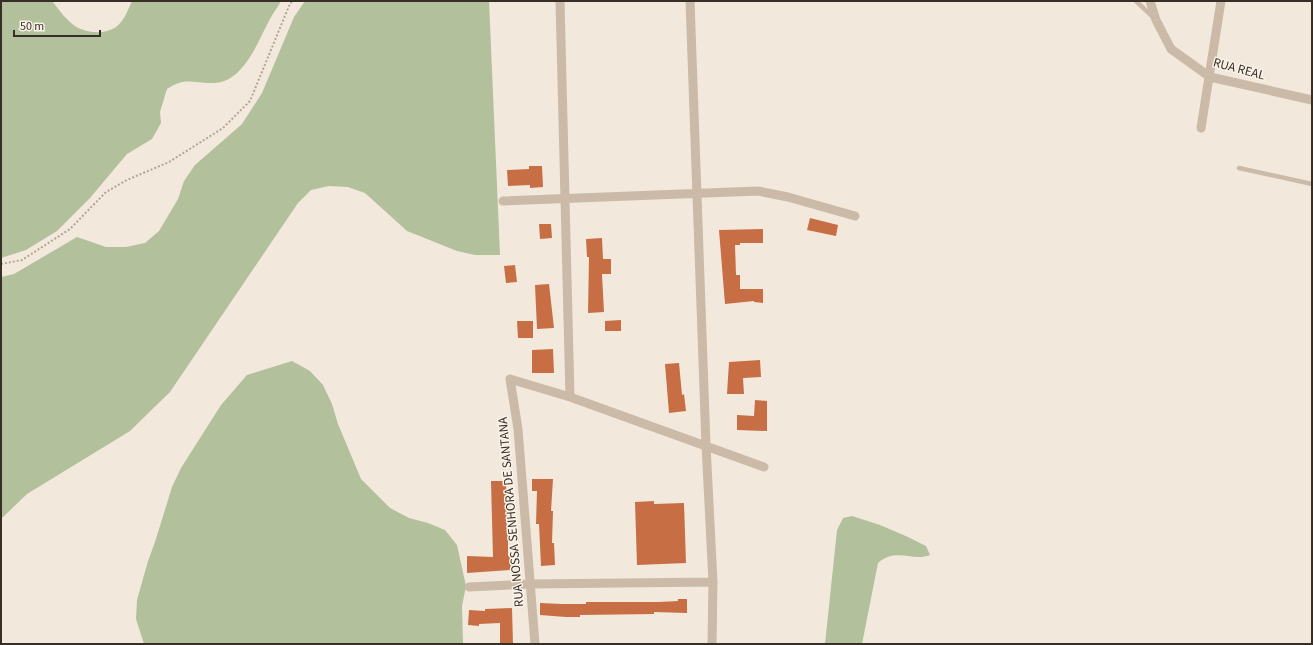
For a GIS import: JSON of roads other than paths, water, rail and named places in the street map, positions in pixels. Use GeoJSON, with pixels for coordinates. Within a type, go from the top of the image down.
{"type":"FeatureCollection","features":[{"type":"Feature","properties":{"kind":"street"},"geometry":{"type":"LineString","coordinates":[[560,1],[570,397],[764,467]]}},
{"type":"Feature","properties":{"kind":"street"},"geometry":{"type":"LineString","coordinates":[[690,1],[706,445],[713,582],[712,644]]}},
{"type":"Feature","properties":{"kind":"street","name":"RUA REAL"},"geometry":{"type":"LineString","coordinates":[[1150,1],[1156,20],[1171,49],[1210,76],[1312,100]]}},
{"type":"Feature","properties":{"kind":"street"},"geometry":{"type":"LineString","coordinates":[[1201,128],[1221,1]]}},
{"type":"Feature","properties":{"kind":"street"},"geometry":{"type":"LineString","coordinates":[[503,200],[758,191],[788,197],[855,216]]}},
{"type":"Feature","properties":{"kind":"street","name":"RUA NOSSA SENHORA DE SANTANA"},"geometry":{"type":"LineString","coordinates":[[535,644],[518,428],[510,379],[570,397]]}},
{"type":"Feature","properties":{"kind":"street"},"geometry":{"type":"LineString","coordinates":[[469,587],[530,584],[713,582]]}},
{"type":"Feature","properties":{"kind":"lane"},"geometry":{"type":"LineString","coordinates":[[1136,1],[1156,20]]}},
{"type":"Feature","properties":{"kind":"lane"},"geometry":{"type":"LineString","coordinates":[[1239,168],[1312,184]]}}]}
